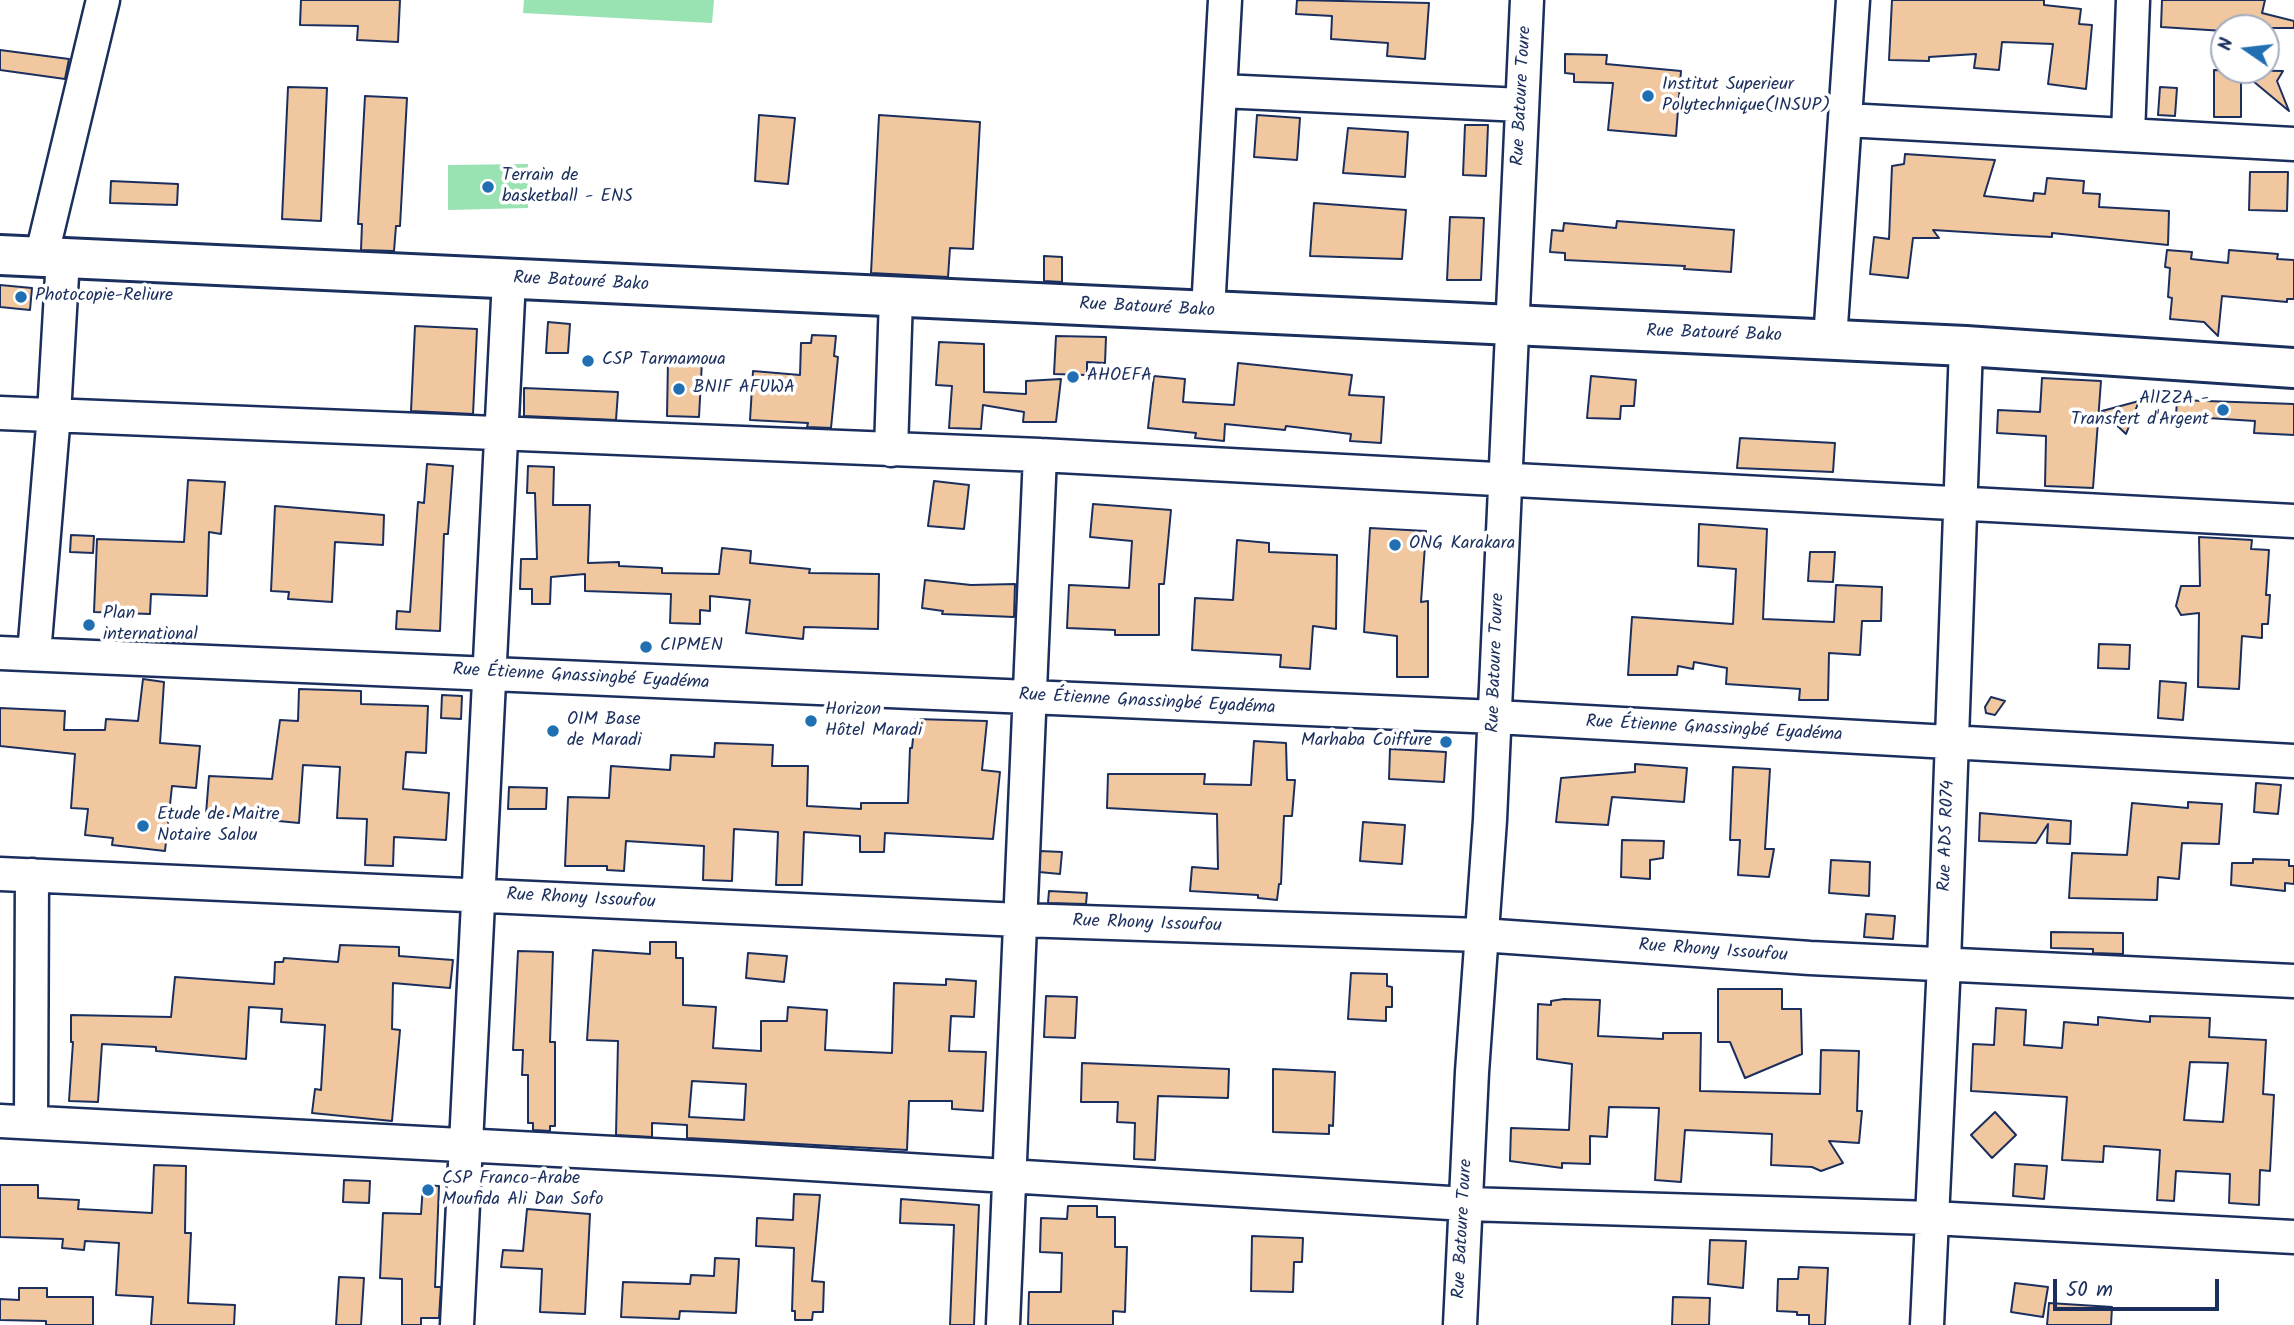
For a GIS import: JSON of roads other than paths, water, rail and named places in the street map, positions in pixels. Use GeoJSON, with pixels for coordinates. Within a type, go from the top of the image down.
{"type":"FeatureCollection","features":[{"type":"Feature","properties":{"kind":"main road","name":"Rue Batouré Bako"},"geometry":{"type":"LineString","coordinates":[[0,255],[1966,346],[2294,368]]}},
{"type":"Feature","properties":{"kind":"street"},"geometry":{"type":"LineString","coordinates":[[34,654],[54,414],[52,258],[103,0]]}},
{"type":"Feature","properties":{"kind":"street"},"geometry":{"type":"LineString","coordinates":[[1208,311],[1225,0]]}},
{"type":"Feature","properties":{"kind":"street","name":"Rue Batoure Toure"},"geometry":{"type":"LineString","coordinates":[[1460,1325],[1481,935],[1496,718],[1527,0]]}},
{"type":"Feature","properties":{"kind":"street"},"geometry":{"type":"LineString","coordinates":[[1830,340],[1853,0]]}},
{"type":"Feature","properties":{"kind":"street"},"geometry":{"type":"LineString","coordinates":[[2128,135],[2133,0]]}},
{"type":"Feature","properties":{"kind":"street"},"geometry":{"type":"LineString","coordinates":[[1221,91],[1522,105]]}},
{"type":"Feature","properties":{"kind":"street"},"geometry":{"type":"LineString","coordinates":[[1846,120],[2294,144]]}},
{"type":"Feature","properties":{"kind":"street"},"geometry":{"type":"LineString","coordinates":[[457,1325],[509,279]]}},
{"type":"Feature","properties":{"kind":"street"},"geometry":{"type":"LineString","coordinates":[[891,450],[895,297]]}},
{"type":"Feature","properties":{"kind":"street","name":"Rue ADS R074"},"geometry":{"type":"LineString","coordinates":[[1927,1325],[1944,963],[1966,346]]}},
{"type":"Feature","properties":{"kind":"street"},"geometry":{"type":"LineString","coordinates":[[0,412],[1040,455],[2294,521]]}},
{"type":"Feature","properties":{"kind":"street"},"geometry":{"type":"LineString","coordinates":[[1003,1325],[1023,788],[1030,698],[1040,455]]}},
{"type":"Feature","properties":{"kind":"street","name":"Rue Étienne Gnassingbé Eyadéma"},"geometry":{"type":"LineString","coordinates":[[0,653],[1496,718],[2294,761]]}},
{"type":"Feature","properties":{"kind":"street","name":"Rue Rhony Issoufou"},"geometry":{"type":"LineString","coordinates":[[0,874],[1020,920],[1481,935],[1810,958],[2294,981]]}},
{"type":"Feature","properties":{"kind":"street"},"geometry":{"type":"LineString","coordinates":[[31,1122],[32,875]]}},
{"type":"Feature","properties":{"kind":"street"},"geometry":{"type":"LineString","coordinates":[[0,1121],[729,1159],[1466,1204],[1932,1219],[2294,1237]]}},
{"type":"Feature","properties":{"kind":"place","name":"Institut Superieur Polytechnique(INSUP)"},"geometry":{"type":"Point","coordinates":[1648,96]}},
{"type":"Feature","properties":{"kind":"place","name":"Terrain de basketball - ENS"},"geometry":{"type":"Point","coordinates":[488,187]}},
{"type":"Feature","properties":{"kind":"place","name":"Photocopie-Reliure"},"geometry":{"type":"Point","coordinates":[21,297]}},
{"type":"Feature","properties":{"kind":"place","name":"CSP Tarmamoua"},"geometry":{"type":"Point","coordinates":[588,361]}},
{"type":"Feature","properties":{"kind":"place","name":"AHOEFA"},"geometry":{"type":"Point","coordinates":[1073,377]}},
{"type":"Feature","properties":{"kind":"place","name":"BNIF AFUWA"},"geometry":{"type":"Point","coordinates":[679,389]}},
{"type":"Feature","properties":{"kind":"place","name":"AlIZZA - Transfert d'Argent"},"geometry":{"type":"Point","coordinates":[2223,410]}},
{"type":"Feature","properties":{"kind":"place","name":"ONG Karakara"},"geometry":{"type":"Point","coordinates":[1395,545]}},
{"type":"Feature","properties":{"kind":"place","name":"Plan international"},"geometry":{"type":"Point","coordinates":[89,625]}},
{"type":"Feature","properties":{"kind":"place","name":"CIPMEN"},"geometry":{"type":"Point","coordinates":[646,647]}},
{"type":"Feature","properties":{"kind":"place","name":"Horizon Hôtel Maradi"},"geometry":{"type":"Point","coordinates":[811,721]}},
{"type":"Feature","properties":{"kind":"place","name":"OIM Base de Maradi"},"geometry":{"type":"Point","coordinates":[553,731]}},
{"type":"Feature","properties":{"kind":"place","name":"Marhaba Coiffure"},"geometry":{"type":"Point","coordinates":[1446,742]}},
{"type":"Feature","properties":{"kind":"place","name":"Etude de Maitre Notaire Salou"},"geometry":{"type":"Point","coordinates":[143,826]}},
{"type":"Feature","properties":{"kind":"place","name":"CSP Franco-Arabe Moufida Ali Dan Sofo"},"geometry":{"type":"Point","coordinates":[428,1190]}}]}
